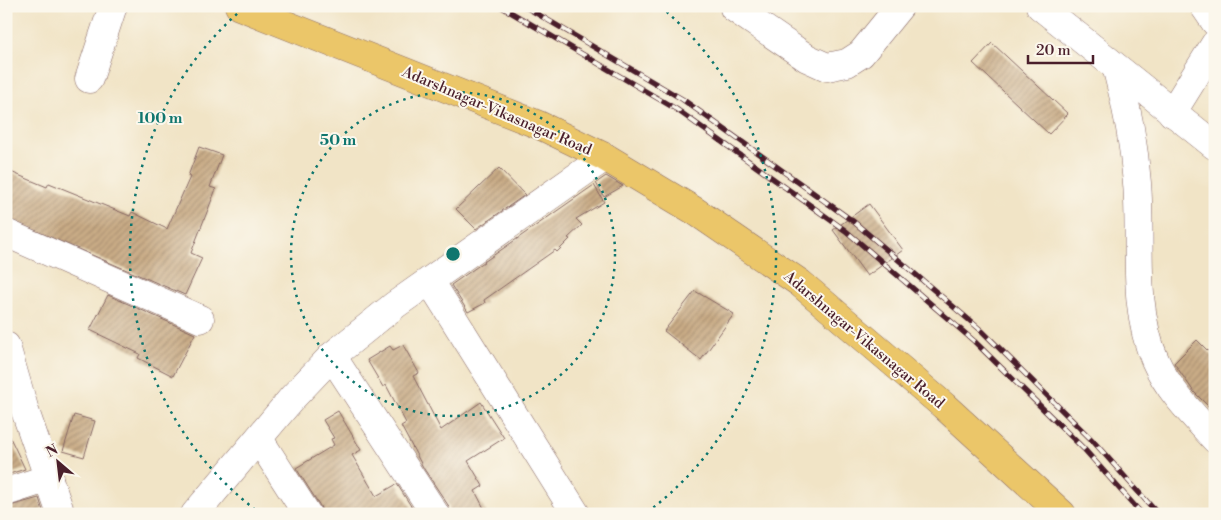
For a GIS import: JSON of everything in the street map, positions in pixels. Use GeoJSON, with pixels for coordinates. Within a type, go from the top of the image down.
{"type":"FeatureCollection","features":[{"type":"Feature","properties":{"kind":"main road","name":"Adarshnagar-Vikasnagar Road"},"geometry":{"type":"LineString","coordinates":[[239,6],[539,125],[605,158],[695,211],[800,283],[944,406],[1062,514]]}},
{"type":"Feature","properties":{"kind":"street"},"geometry":{"type":"LineString","coordinates":[[89,80],[113,6]]}},
{"type":"Feature","properties":{"kind":"street"},"geometry":{"type":"LineString","coordinates":[[734,8],[808,58],[827,67],[847,63],[861,54],[900,6]]}},
{"type":"Feature","properties":{"kind":"street"},"geometry":{"type":"LineString","coordinates":[[1040,6],[1117,70],[1215,146]]}},
{"type":"Feature","properties":{"kind":"street"},"geometry":{"type":"LineString","coordinates":[[1204,6],[1215,22]]}},
{"type":"Feature","properties":{"kind":"street"},"geometry":{"type":"LineString","coordinates":[[1172,113],[1215,44]]}},
{"type":"Feature","properties":{"kind":"street"},"geometry":{"type":"LineString","coordinates":[[1117,70],[1130,122],[1138,183],[1142,300],[1147,338],[1155,361],[1179,399],[1215,439]]}},
{"type":"Feature","properties":{"kind":"street"},"geometry":{"type":"LineString","coordinates":[[194,514],[293,396],[332,356],[396,305],[605,158]]}},
{"type":"Feature","properties":{"kind":"street"},"geometry":{"type":"LineString","coordinates":[[6,233],[200,319]]}},
{"type":"Feature","properties":{"kind":"street"},"geometry":{"type":"LineString","coordinates":[[430,281],[576,514]]}},
{"type":"Feature","properties":{"kind":"street"},"geometry":{"type":"LineString","coordinates":[[6,346],[25,411],[61,514]]}},
{"type":"Feature","properties":{"kind":"street"},"geometry":{"type":"LineString","coordinates":[[332,356],[435,514]]}},
{"type":"Feature","properties":{"kind":"street"},"geometry":{"type":"LineString","coordinates":[[259,438],[307,514]]}},
{"type":"Feature","properties":{"kind":"street"},"geometry":{"type":"LineString","coordinates":[[6,492],[49,478]]}},
{"type":"Feature","properties":{"kind":"building"},"geometry":{"type":"Polygon","coordinates":[[[992,43],[1068,114],[1049,134],[973,63],[992,43]]]}},
{"type":"Feature","properties":{"kind":"building"},"geometry":{"type":"Polygon","coordinates":[[[199,147],[222,155],[210,187],[216,189],[191,253],[202,258],[185,295],[6,218],[6,170],[47,187],[49,183],[130,216],[132,212],[167,229],[190,177],[188,176],[199,147]]]}},
{"type":"Feature","properties":{"kind":"building"},"geometry":{"type":"Polygon","coordinates":[[[499,168],[525,195],[476,229],[456,209],[499,168]]]}},
{"type":"Feature","properties":{"kind":"building"},"geometry":{"type":"Polygon","coordinates":[[[606,176],[623,186],[604,197],[596,183],[606,176]]]}},
{"type":"Feature","properties":{"kind":"building"},"geometry":{"type":"Polygon","coordinates":[[[594,185],[604,202],[576,219],[582,225],[568,238],[570,239],[557,252],[555,250],[484,300],[485,303],[468,312],[451,285],[594,185]]]}},
{"type":"Feature","properties":{"kind":"building"},"geometry":{"type":"Polygon","coordinates":[[[869,204],[903,250],[867,276],[833,230],[869,204]]]}},
{"type":"Feature","properties":{"kind":"building"},"geometry":{"type":"Polygon","coordinates":[[[695,291],[734,314],[701,360],[664,331],[695,291]]]}},
{"type":"Feature","properties":{"kind":"building"},"geometry":{"type":"Polygon","coordinates":[[[108,295],[195,334],[173,376],[138,358],[140,354],[90,330],[108,295]]]}},
{"type":"Feature","properties":{"kind":"building"},"geometry":{"type":"Polygon","coordinates":[[[1197,340],[1215,358],[1215,413],[1194,392],[1174,363],[1197,340]]]}},
{"type":"Feature","properties":{"kind":"building"},"geometry":{"type":"Polygon","coordinates":[[[403,345],[419,373],[413,376],[441,430],[481,402],[504,438],[468,461],[483,486],[475,491],[487,514],[451,514],[448,505],[424,469],[401,426],[406,423],[386,385],[383,387],[367,360],[390,346],[393,350],[403,345]]]}},
{"type":"Feature","properties":{"kind":"building"},"geometry":{"type":"Polygon","coordinates":[[[338,411],[361,450],[352,455],[376,496],[397,484],[416,514],[323,514],[296,468],[334,445],[331,439],[334,438],[323,420],[338,411]]]}},
{"type":"Feature","properties":{"kind":"building"},"geometry":{"type":"Polygon","coordinates":[[[74,415],[95,421],[84,457],[63,451],[74,415]]]}},
{"type":"Feature","properties":{"kind":"building"},"geometry":{"type":"Polygon","coordinates":[[[6,429],[25,469],[6,475],[6,429]]]}},
{"type":"Feature","properties":{"kind":"building"},"geometry":{"type":"Polygon","coordinates":[[[39,498],[44,514],[6,514],[6,507],[39,498]]]}},
{"type":"Feature","properties":{"kind":"railway"},"geometry":{"type":"LineString","coordinates":[[500,6],[676,109],[846,231],[974,341],[1084,449],[1142,514]]}},
{"type":"Feature","properties":{"kind":"railway"},"geometry":{"type":"LineString","coordinates":[[524,6],[682,99],[854,222],[982,331],[1093,441],[1158,514]]}}]}
